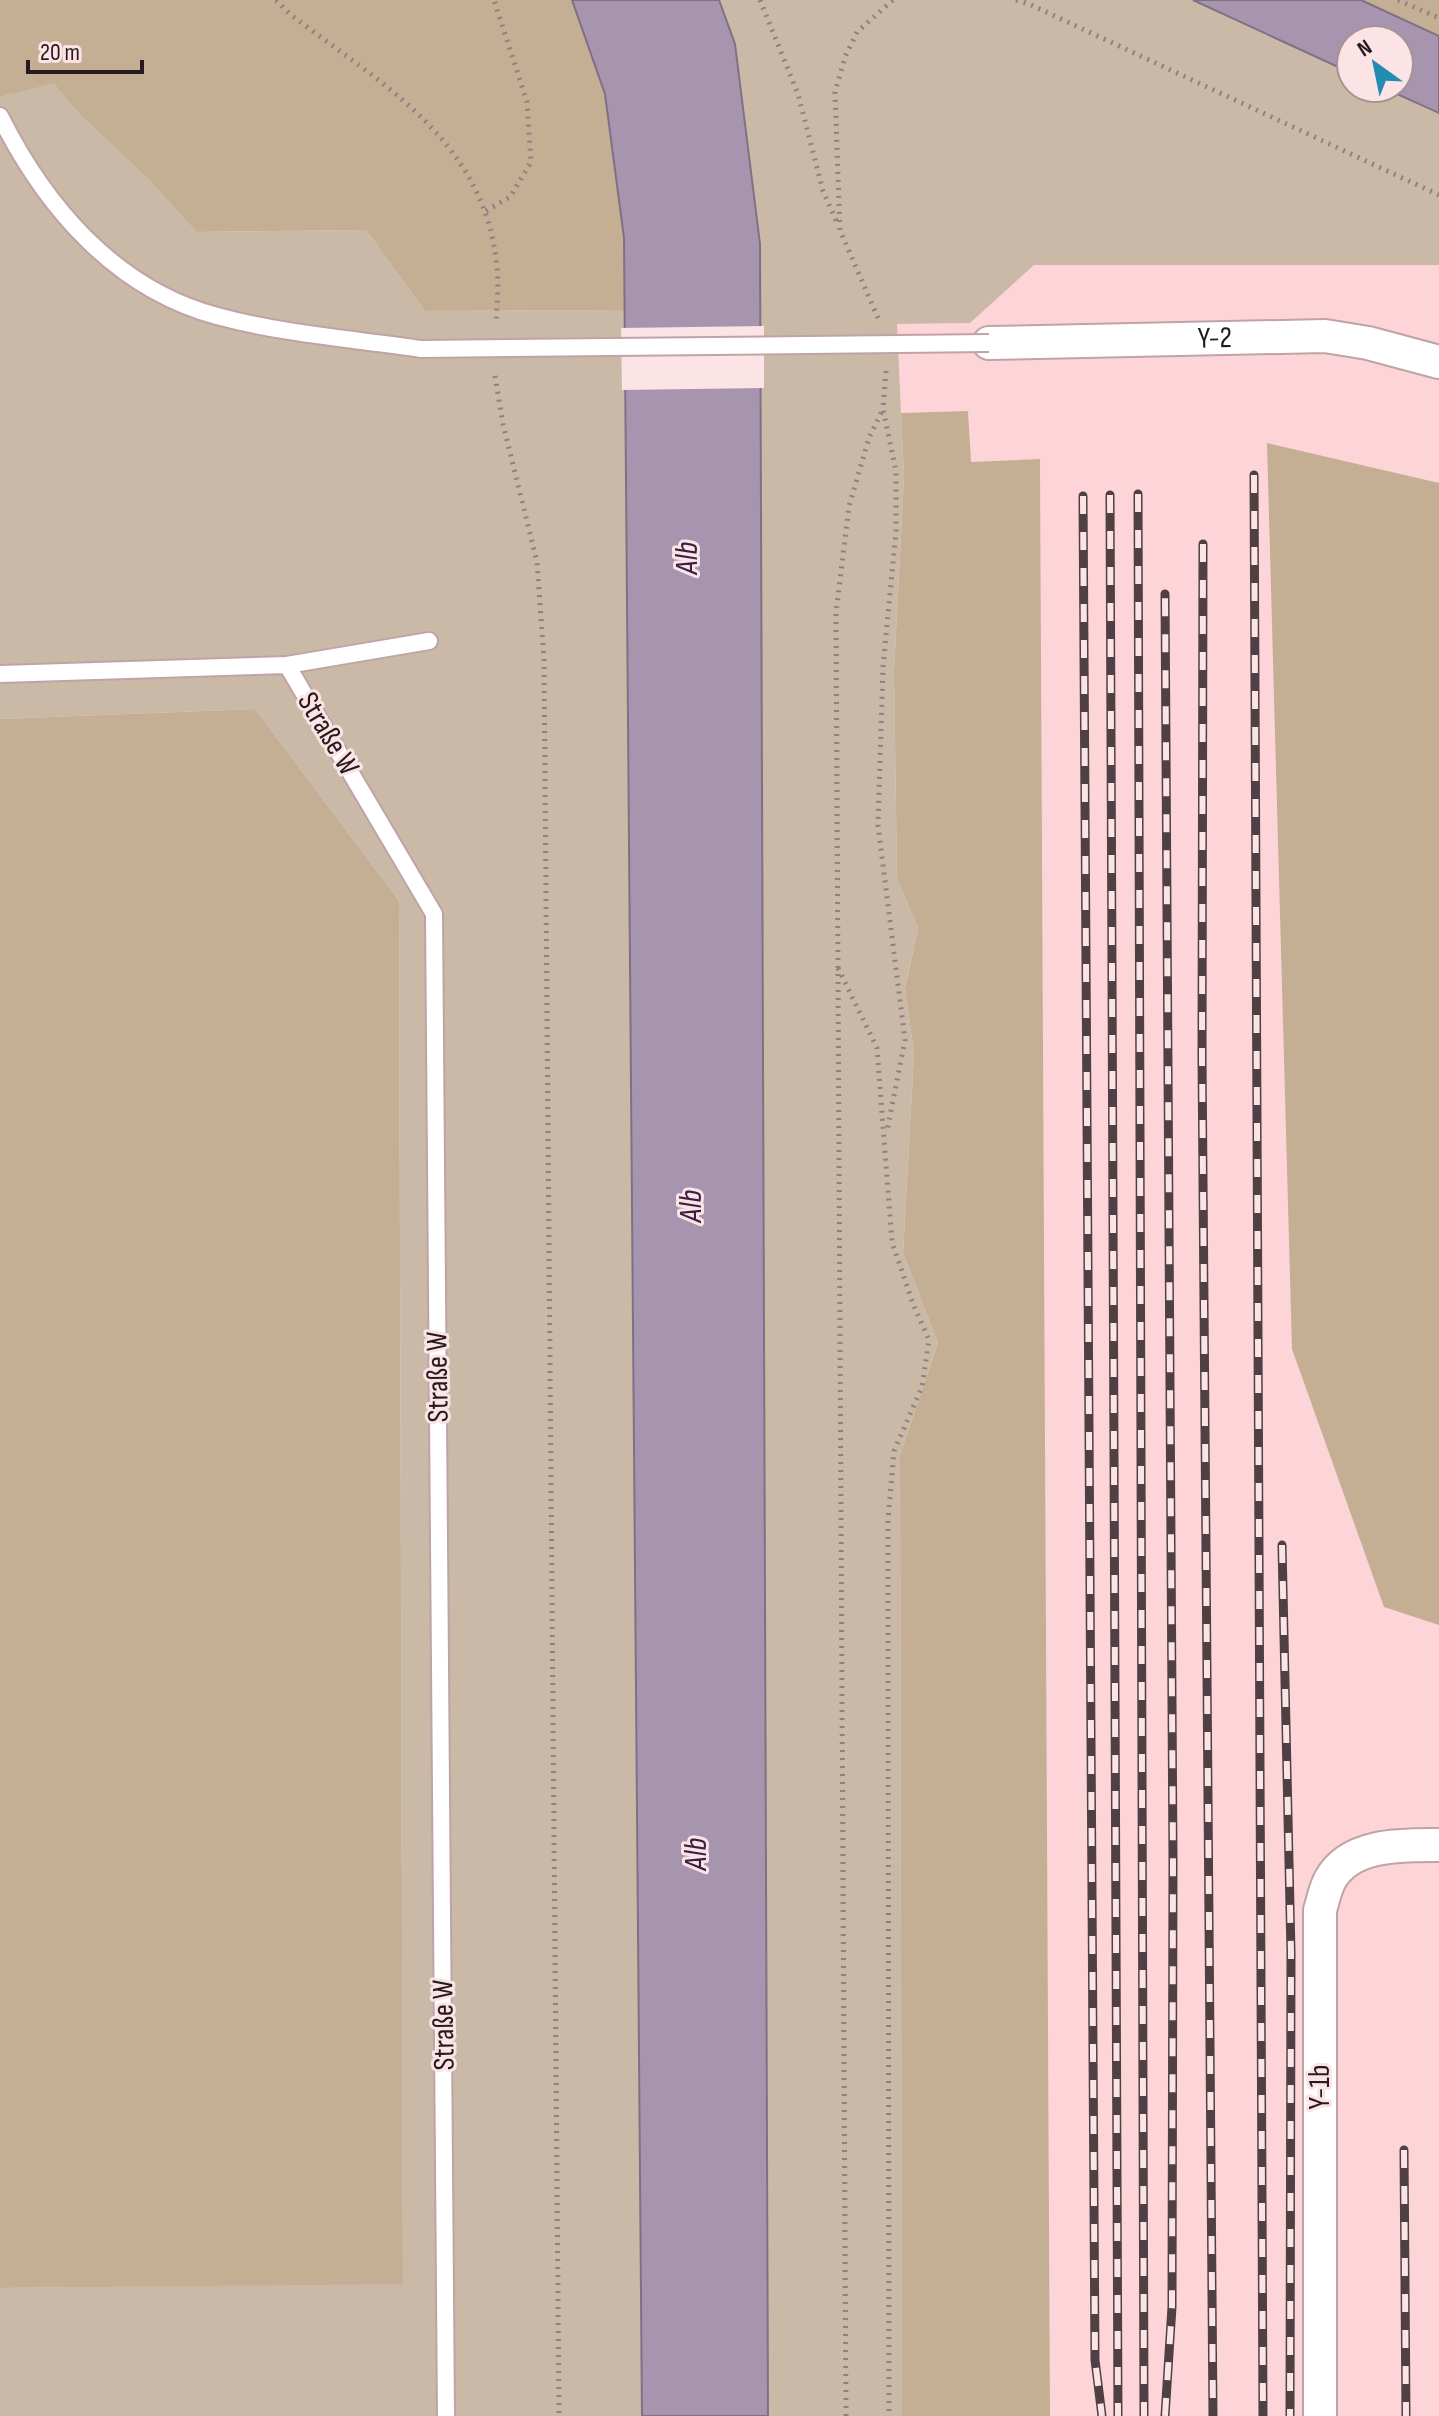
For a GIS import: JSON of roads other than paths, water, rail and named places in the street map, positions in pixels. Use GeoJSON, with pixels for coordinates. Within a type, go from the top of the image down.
{"type":"FeatureCollection","features":[{"type":"Feature","properties":{"kind":"street","name":"Y-2"},"geometry":{"type":"LineString","coordinates":[[989,343],[1325,336],[1368,343],[1439,362]]}},
{"type":"Feature","properties":{"kind":"street","name":"Y-1b"},"geometry":{"type":"LineString","coordinates":[[1320,2416],[1320,1910],[1330,1879],[1351,1859],[1388,1845],[1439,1845]]}},
{"type":"Feature","properties":{"kind":"lane"},"geometry":{"type":"LineString","coordinates":[[0,116],[19,154],[54,205],[81,235],[119,268],[151,288],[181,304],[215,316],[255,325],[421,349],[989,343]]}},
{"type":"Feature","properties":{"kind":"lane"},"geometry":{"type":"LineString","coordinates":[[287,665],[429,641]]}},
{"type":"Feature","properties":{"kind":"lane","name":"Straße W"},"geometry":{"type":"LineString","coordinates":[[0,674],[287,665],[434,914],[446,2416]]}},
{"type":"Feature","properties":{"kind":"water","name":"Alb"},"geometry":{"type":"Polygon","coordinates":[[[572,0],[719,0],[735,44],[760,244],[768,2416],[642,2416],[624,238],[605,94],[572,0]]]}},
{"type":"Feature","properties":{"kind":"water"},"geometry":{"type":"Polygon","coordinates":[[[1193,0],[1361,0],[1413,24],[1335,24],[1335,66],[1193,0]]]}},
{"type":"Feature","properties":{"kind":"water"},"geometry":{"type":"Polygon","coordinates":[[[1415,25],[1439,36],[1439,113],[1415,102],[1415,25]]]}},
{"type":"Feature","properties":{"kind":"railway"},"geometry":{"type":"LineString","coordinates":[[1254,475],[1263,2416]]}},
{"type":"Feature","properties":{"kind":"railway"},"geometry":{"type":"LineString","coordinates":[[1138,494],[1144,2416]]}},
{"type":"Feature","properties":{"kind":"railway"},"geometry":{"type":"LineString","coordinates":[[1110,495],[1118,2416]]}},
{"type":"Feature","properties":{"kind":"railway"},"geometry":{"type":"LineString","coordinates":[[1083,496],[1095,2360],[1102,2416]]}},
{"type":"Feature","properties":{"kind":"railway"},"geometry":{"type":"LineString","coordinates":[[1203,544],[1202,1056],[1213,2416]]}},
{"type":"Feature","properties":{"kind":"railway"},"geometry":{"type":"LineString","coordinates":[[1165,594],[1173,1860],[1172,2307],[1165,2416]]}},
{"type":"Feature","properties":{"kind":"railway"},"geometry":{"type":"LineString","coordinates":[[1282,1545],[1291,1953],[1290,2416]]}},
{"type":"Feature","properties":{"kind":"railway"},"geometry":{"type":"LineString","coordinates":[[1404,2150],[1406,2416]]}}]}
